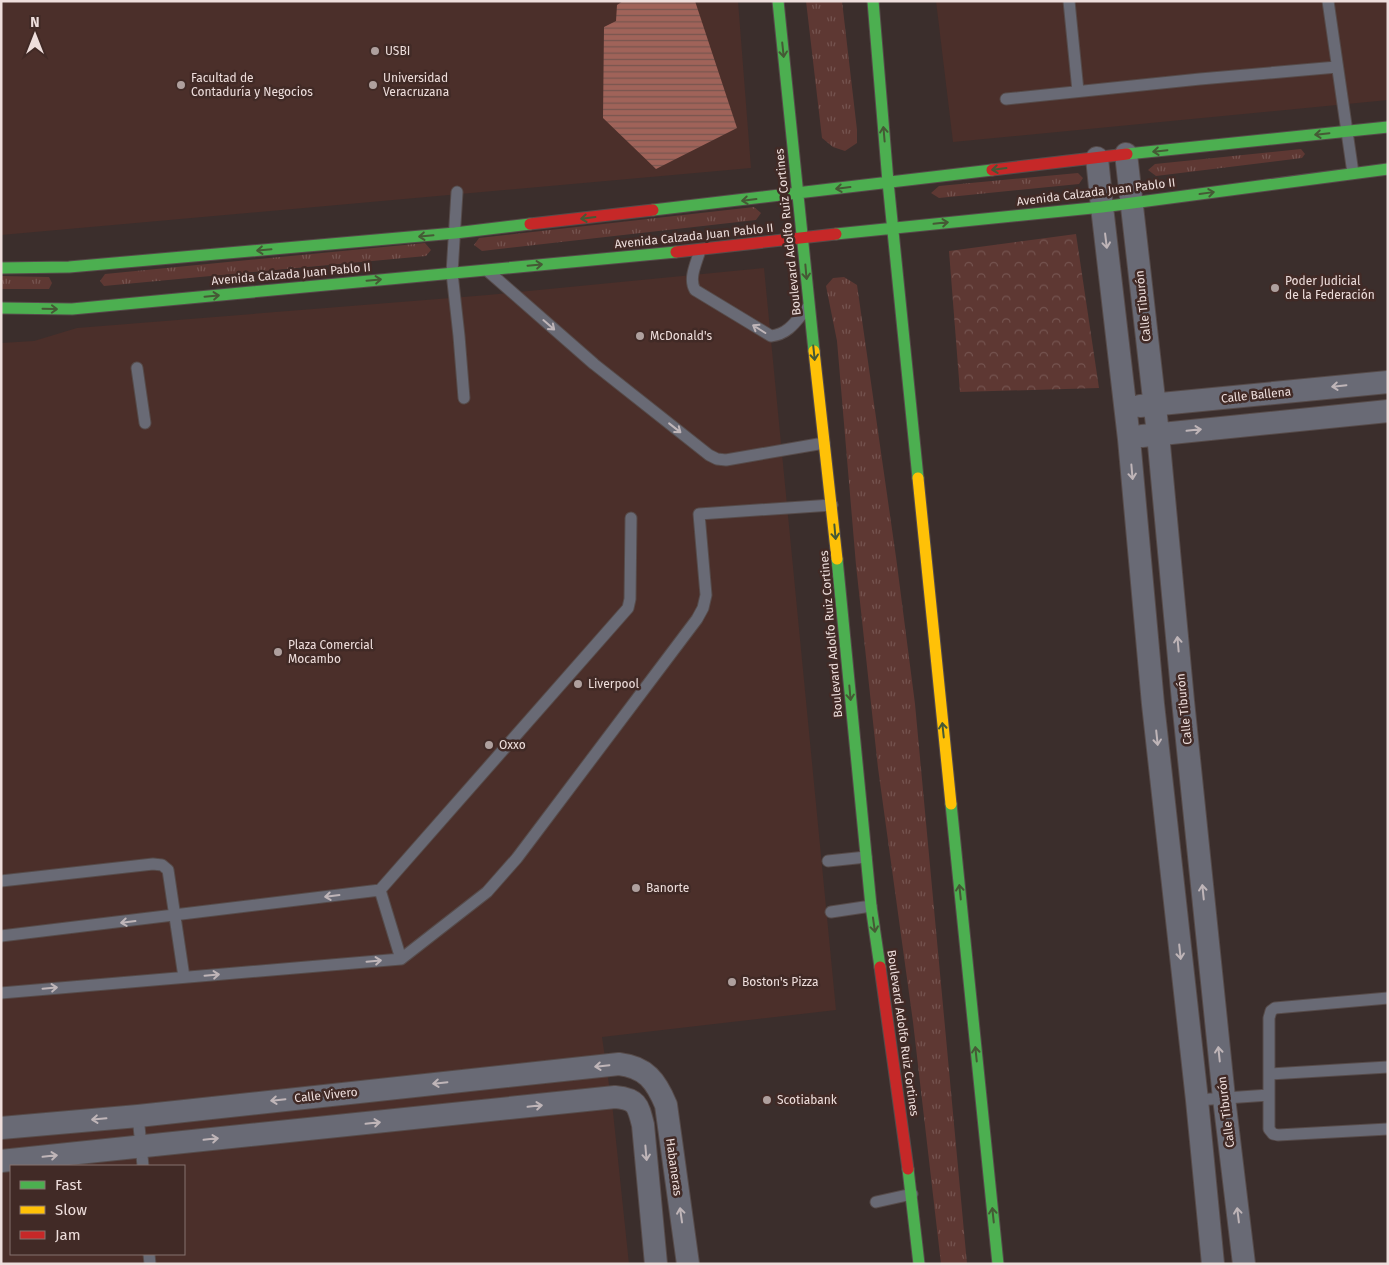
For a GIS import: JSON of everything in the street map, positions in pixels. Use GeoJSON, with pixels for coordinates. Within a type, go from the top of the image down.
{"type":"FeatureCollection","features":[{"type":"Feature","properties":{"kind":"main road","name":"Boulevard Adolfo Ruiz Cortines"},"geometry":{"type":"LineString","coordinates":[[778,1],[832,505],[871,906],[912,1194],[918,1264]]}},
{"type":"Feature","properties":{"kind":"main road"},"geometry":{"type":"LineString","coordinates":[[873,1],[892,228],[998,1264]]}},
{"type":"Feature","properties":{"kind":"main road"},"geometry":{"type":"LineString","coordinates":[[1,268],[69,272],[455,233],[1126,154],[1388,127]]}},
{"type":"Feature","properties":{"kind":"main road","name":"Avenida Calzada Juan Pablo II"},"geometry":{"type":"LineString","coordinates":[[1,308],[72,305],[700,250],[1102,207],[1388,168]]}},
{"type":"Feature","properties":{"kind":"street","name":"Calle Tiburón"},"geometry":{"type":"LineString","coordinates":[[1126,154],[1158,434],[1183,701],[1224,1098],[1244,1264]]}},
{"type":"Feature","properties":{"kind":"street"},"geometry":{"type":"LineString","coordinates":[[1097,158],[1129,438],[1153,704],[1197,1100],[1213,1264]]}},
{"type":"Feature","properties":{"kind":"street","name":"Calle Ballena"},"geometry":{"type":"LineString","coordinates":[[1125,408],[1388,382]]}},
{"type":"Feature","properties":{"kind":"street"},"geometry":{"type":"LineString","coordinates":[[1129,438],[1388,411]]}},
{"type":"Feature","properties":{"kind":"street"},"geometry":{"type":"LineString","coordinates":[[1153,704],[1183,701]]}},
{"type":"Feature","properties":{"kind":"street","name":"Calle Vivero"},"geometry":{"type":"LineString","coordinates":[[1,1128],[138,1116],[620,1064],[631,1065],[648,1074]]}},
{"type":"Feature","properties":{"kind":"street","name":"Habaneras"},"geometry":{"type":"LineString","coordinates":[[648,1074],[659,1088],[666,1105],[688,1264]]}},
{"type":"Feature","properties":{"kind":"street"},"geometry":{"type":"LineString","coordinates":[[1,1162],[142,1157],[398,1120],[394,1088]]}},
{"type":"Feature","properties":{"kind":"street","name":"Habaneras"},"geometry":{"type":"LineString","coordinates":[[398,1120],[615,1097],[628,1098],[637,1105],[643,1125],[656,1264]]}},
{"type":"Feature","properties":{"kind":"lane"},"geometry":{"type":"LineString","coordinates":[[1069,1],[1078,91]]}},
{"type":"Feature","properties":{"kind":"lane"},"geometry":{"type":"LineString","coordinates":[[1328,1],[1354,173]]}},
{"type":"Feature","properties":{"kind":"lane"},"geometry":{"type":"LineString","coordinates":[[1006,98],[1337,67]]}},
{"type":"Feature","properties":{"kind":"lane"},"geometry":{"type":"LineString","coordinates":[[457,192],[452,273],[464,398]]}},
{"type":"Feature","properties":{"kind":"lane"},"geometry":{"type":"LineString","coordinates":[[700,250],[692,277],[692,284],[695,290],[771,336],[779,336],[788,331],[809,304]]}},
{"type":"Feature","properties":{"kind":"lane"},"geometry":{"type":"LineString","coordinates":[[486,270],[594,364],[709,455],[717,459],[726,460],[824,443]]}},
{"type":"Feature","properties":{"kind":"lane"},"geometry":{"type":"LineString","coordinates":[[138,368],[145,423]]}},
{"type":"Feature","properties":{"kind":"lane"},"geometry":{"type":"LineString","coordinates":[[1,992],[401,959],[486,892],[517,858],[697,619],[703,608],[706,594],[699,514],[832,505]]}},
{"type":"Feature","properties":{"kind":"lane"},"geometry":{"type":"LineString","coordinates":[[1,936],[380,890],[628,608],[630,599],[631,518]]}},
{"type":"Feature","properties":{"kind":"lane"},"geometry":{"type":"LineString","coordinates":[[828,861],[866,857]]}},
{"type":"Feature","properties":{"kind":"lane"},"geometry":{"type":"LineString","coordinates":[[1,881],[153,864],[162,865],[168,870],[184,977]]}},
{"type":"Feature","properties":{"kind":"lane"},"geometry":{"type":"LineString","coordinates":[[380,890],[401,959]]}},
{"type":"Feature","properties":{"kind":"lane"},"geometry":{"type":"LineString","coordinates":[[831,912],[871,906]]}},
{"type":"Feature","properties":{"kind":"lane"},"geometry":{"type":"LineString","coordinates":[[1388,998],[1275,1008],[1271,1011],[1269,1018],[1270,1129],[1273,1134],[1388,1129]]}},
{"type":"Feature","properties":{"kind":"lane"},"geometry":{"type":"LineString","coordinates":[[1269,1074],[1388,1067]]}},
{"type":"Feature","properties":{"kind":"lane"},"geometry":{"type":"LineString","coordinates":[[1197,1100],[1269,1095]]}},
{"type":"Feature","properties":{"kind":"lane"},"geometry":{"type":"LineString","coordinates":[[138,1116],[142,1157]]}},
{"type":"Feature","properties":{"kind":"lane"},"geometry":{"type":"LineString","coordinates":[[876,1202],[912,1194]]}},
{"type":"Feature","properties":{"kind":"shaded area","name":"Universidad Veracruzana"},"geometry":{"type":"Polygon","coordinates":[[[1,1],[738,1],[751,168],[1,235],[1,1]]]}},
{"type":"Feature","properties":{"kind":"shaded area"},"geometry":{"type":"Polygon","coordinates":[[[623,1],[695,1],[737,128],[656,169],[603,118],[604,27],[616,21],[617,5],[623,1]]]}},
{"type":"Feature","properties":{"kind":"shaded area"},"geometry":{"type":"Polygon","coordinates":[[[936,1],[1388,1],[1388,100],[953,142],[936,1]]]}},
{"type":"Feature","properties":{"kind":"shaded area"},"geometry":{"type":"Polygon","coordinates":[[[764,268],[836,1010],[602,1037],[613,1112],[629,1264],[1,1264],[1,343],[34,341],[77,328],[488,295],[764,268]]]}},
{"type":"Feature","properties":{"kind":"green space"},"geometry":{"type":"Polygon","coordinates":[[[806,1],[842,1],[857,130],[857,143],[845,151],[833,147],[822,138],[806,1]]]}},
{"type":"Feature","properties":{"kind":"green space"},"geometry":{"type":"Polygon","coordinates":[[[1301,149],[1305,154],[1302,158],[1156,176],[1148,170],[1155,164],[1301,149]]]}},
{"type":"Feature","properties":{"kind":"green space"},"geometry":{"type":"Polygon","coordinates":[[[1078,173],[1083,178],[1079,184],[939,198],[931,193],[939,186],[1078,173]]]}},
{"type":"Feature","properties":{"kind":"green space"},"geometry":{"type":"Polygon","coordinates":[[[754,207],[761,213],[756,220],[482,251],[474,245],[479,238],[754,207]]]}},
{"type":"Feature","properties":{"kind":"green space"},"geometry":{"type":"Polygon","coordinates":[[[1076,234],[1099,388],[960,392],[949,251],[1076,234]]]}},
{"type":"Feature","properties":{"kind":"green space"},"geometry":{"type":"Polygon","coordinates":[[[425,243],[431,250],[426,256],[104,286],[100,281],[105,274],[425,243]]]}},
{"type":"Feature","properties":{"kind":"green space"},"geometry":{"type":"Polygon","coordinates":[[[1,276],[49,277],[52,283],[49,289],[1,289],[1,276]]]}},
{"type":"Feature","properties":{"kind":"green space"},"geometry":{"type":"Polygon","coordinates":[[[844,277],[857,285],[915,704],[967,1264],[941,1264],[913,1022],[878,768],[856,565],[837,341],[826,286],[833,278],[844,277]]]}},
{"type":"Feature","properties":{"kind":"traffic: fast"},"geometry":{"type":"LineString","coordinates":[[778,1],[814,351]]}},
{"type":"Feature","properties":{"kind":"traffic: fast"},"geometry":{"type":"LineString","coordinates":[[873,1],[888,182],[918,478]]}},
{"type":"Feature","properties":{"kind":"traffic: fast"},"geometry":{"type":"LineString","coordinates":[[1127,154],[1388,127]]}},
{"type":"Feature","properties":{"kind":"traffic: fast"},"geometry":{"type":"LineString","coordinates":[[836,234],[1102,207],[1388,169]]}},
{"type":"Feature","properties":{"kind":"traffic: fast"},"geometry":{"type":"LineString","coordinates":[[653,210],[992,170]]}},
{"type":"Feature","properties":{"kind":"traffic: fast"},"geometry":{"type":"LineString","coordinates":[[1,268],[69,267],[455,233],[530,224]]}},
{"type":"Feature","properties":{"kind":"traffic: fast"},"geometry":{"type":"LineString","coordinates":[[1,308],[72,309],[676,252]]}},
{"type":"Feature","properties":{"kind":"traffic: fast"},"geometry":{"type":"LineString","coordinates":[[837,559],[871,906],[880,967]]}},
{"type":"Feature","properties":{"kind":"traffic: fast"},"geometry":{"type":"LineString","coordinates":[[951,804],[998,1264]]}},
{"type":"Feature","properties":{"kind":"traffic: fast"},"geometry":{"type":"LineString","coordinates":[[908,1169],[919,1264]]}},
{"type":"Feature","properties":{"kind":"traffic: slow"},"geometry":{"type":"LineString","coordinates":[[814,351],[837,559]]}},
{"type":"Feature","properties":{"kind":"traffic: slow"},"geometry":{"type":"LineString","coordinates":[[918,478],[951,804]]}},
{"type":"Feature","properties":{"kind":"traffic: jam"},"geometry":{"type":"LineString","coordinates":[[992,170],[1127,154]]}},
{"type":"Feature","properties":{"kind":"traffic: jam"},"geometry":{"type":"LineString","coordinates":[[530,224],[653,210]]}},
{"type":"Feature","properties":{"kind":"traffic: jam"},"geometry":{"type":"LineString","coordinates":[[676,252],[836,234]]}},
{"type":"Feature","properties":{"kind":"traffic: jam"},"geometry":{"type":"LineString","coordinates":[[880,967],[908,1169]]}},
{"type":"Feature","properties":{"kind":"place","name":"USBI"},"geometry":{"type":"Point","coordinates":[375,51]}},
{"type":"Feature","properties":{"kind":"place","name":"Facultad de Contaduría y Negocios"},"geometry":{"type":"Point","coordinates":[181,85]}},
{"type":"Feature","properties":{"kind":"place","name":"Universidad Veracruzana"},"geometry":{"type":"Point","coordinates":[373,85]}},
{"type":"Feature","properties":{"kind":"place","name":"Poder Judicial de la Federación"},"geometry":{"type":"Point","coordinates":[1275,288]}},
{"type":"Feature","properties":{"kind":"place","name":"McDonald's"},"geometry":{"type":"Point","coordinates":[640,336]}},
{"type":"Feature","properties":{"kind":"place","name":"Plaza Comercial Mocambo"},"geometry":{"type":"Point","coordinates":[278,652]}},
{"type":"Feature","properties":{"kind":"place","name":"Liverpool"},"geometry":{"type":"Point","coordinates":[578,684]}},
{"type":"Feature","properties":{"kind":"place","name":"Oxxo"},"geometry":{"type":"Point","coordinates":[489,745]}},
{"type":"Feature","properties":{"kind":"place","name":"Banorte"},"geometry":{"type":"Point","coordinates":[636,888]}},
{"type":"Feature","properties":{"kind":"place","name":"Boston's Pizza"},"geometry":{"type":"Point","coordinates":[732,982]}},
{"type":"Feature","properties":{"kind":"place","name":"Scotiabank"},"geometry":{"type":"Point","coordinates":[767,1100]}}]}
